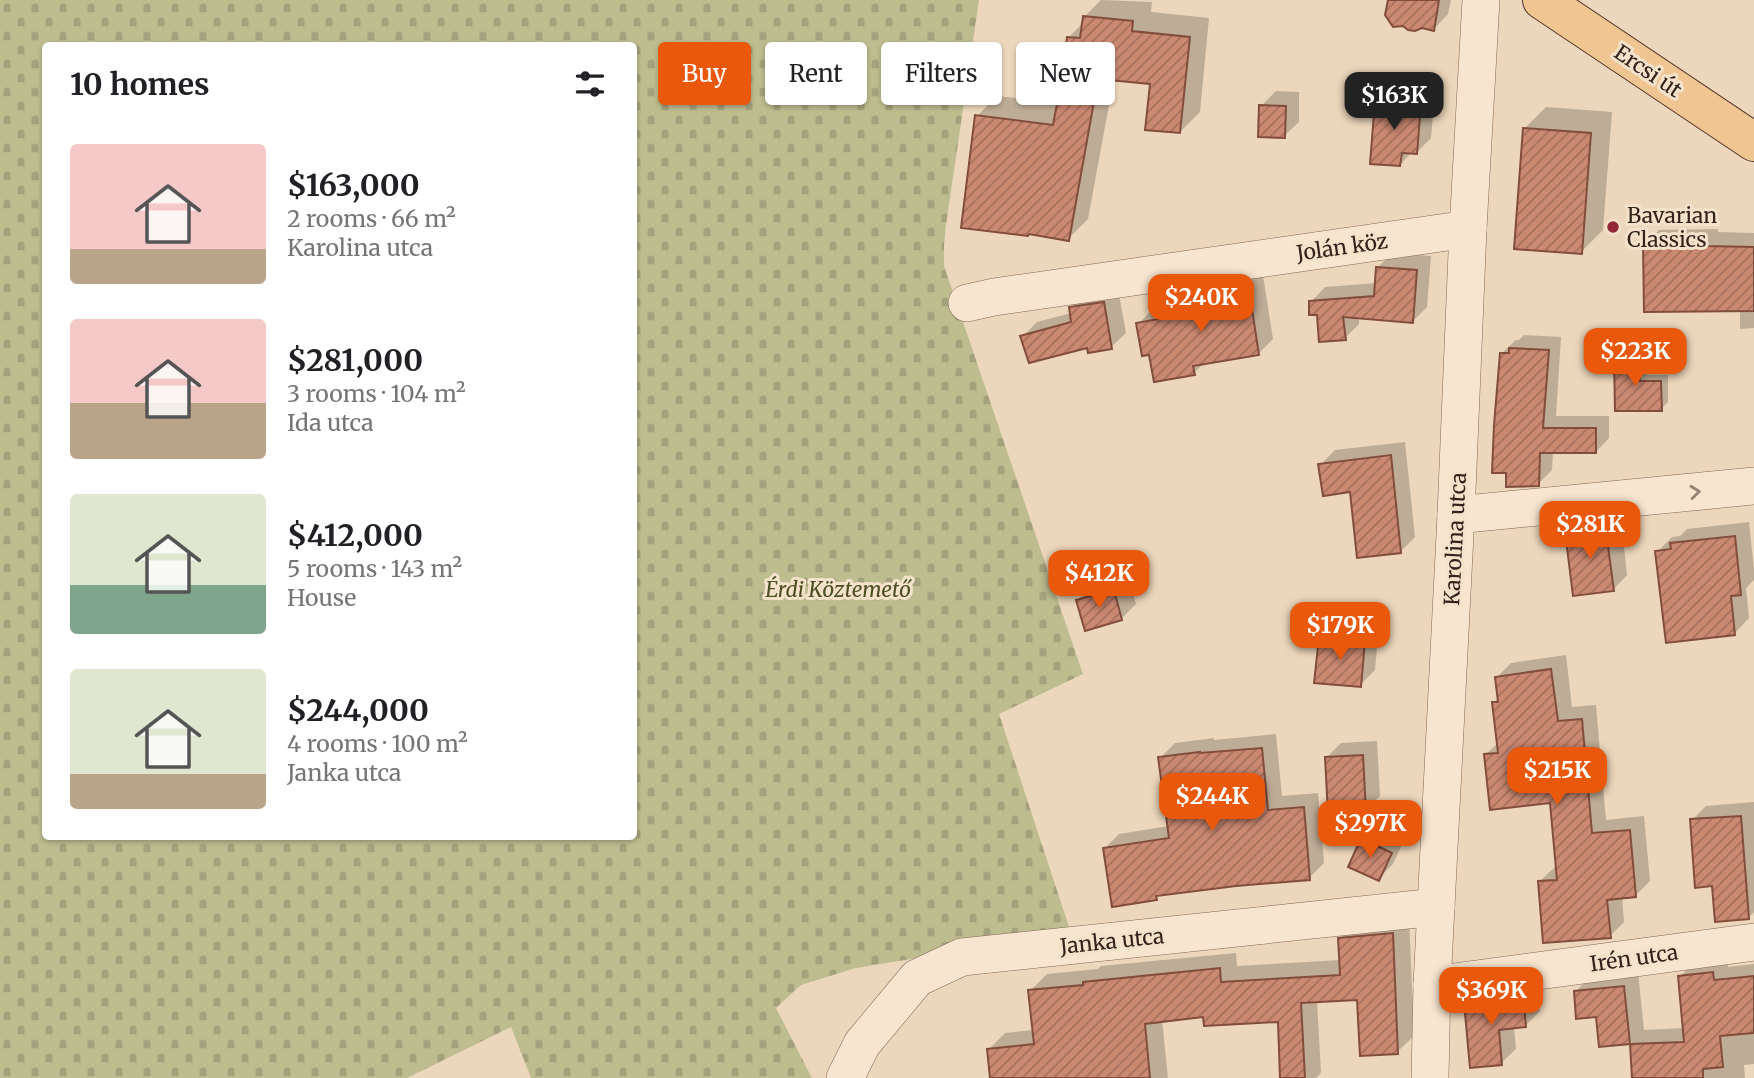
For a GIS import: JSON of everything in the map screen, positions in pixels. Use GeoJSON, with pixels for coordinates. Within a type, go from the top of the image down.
{"type":"FeatureCollection","features":[{"type":"Feature","properties":{"kind":"main road","name":"Ercsi út"},"geometry":{"type":"LineString","coordinates":[[1542,0],[1754,142]]}},
{"type":"Feature","properties":{"kind":"street","name":"Karolina utca"},"geometry":{"type":"LineString","coordinates":[[1430,1078],[1432,985],[1481,0]]}},
{"type":"Feature","properties":{"kind":"street","name":"Jolán köz"},"geometry":{"type":"LineString","coordinates":[[967,303],[1468,229]]}},
{"type":"Feature","properties":{"kind":"street"},"geometry":{"type":"LineString","coordinates":[[1456,515],[1754,486]]}},
{"type":"Feature","properties":{"kind":"street","name":"Janka utca"},"geometry":{"type":"LineString","coordinates":[[845,1078],[862,1044],[917,978],[962,957],[1436,907]]}},
{"type":"Feature","properties":{"kind":"street","name":"Irén utca"},"geometry":{"type":"LineString","coordinates":[[1432,985],[1754,942]]}},
{"type":"Feature","properties":{"kind":"green space","name":"Érdi Köztemető"},"geometry":{"type":"Polygon","coordinates":[[[0,0],[979,0],[973,42],[881,42],[881,105],[964,105],[946,225],[944,266],[1083,674],[999,714],[1071,933],[856,968],[801,985],[776,1008],[812,1078],[531,1078],[511,1027],[407,1078],[0,1078],[0,0]]]}},
{"type":"Feature","properties":{"kind":"building"},"geometry":{"type":"Polygon","coordinates":[[[1388,0],[1439,0],[1434,31],[1393,27],[1385,15],[1388,0]]]}},
{"type":"Feature","properties":{"kind":"building"},"geometry":{"type":"Polygon","coordinates":[[[1083,16],[1133,21],[1132,31],[1190,37],[1180,133],[1145,130],[1150,84],[1115,81],[1115,42],[1066,42],[1067,37],[1080,38],[1083,16]]]}},
{"type":"Feature","properties":{"kind":"building"},"geometry":{"type":"Polygon","coordinates":[[[1375,100],[1421,104],[1417,154],[1402,153],[1400,166],[1370,164],[1375,100]]]}},
{"type":"Feature","properties":{"kind":"building"},"geometry":{"type":"Polygon","coordinates":[[[1057,105],[1093,105],[1069,241],[1029,234],[961,228],[975,115],[1053,125],[1057,105]]]}},
{"type":"Feature","properties":{"kind":"building"},"geometry":{"type":"Polygon","coordinates":[[[1259,105],[1286,106],[1285,138],[1258,137],[1259,105]]]}},
{"type":"Feature","properties":{"kind":"building"},"geometry":{"type":"Polygon","coordinates":[[[1523,128],[1591,133],[1582,254],[1514,249],[1523,128]]]}},
{"type":"Feature","properties":{"kind":"building"},"geometry":{"type":"Polygon","coordinates":[[[1704,243],[1705,246],[1754,247],[1754,311],[1644,312],[1643,244],[1704,243]]]}},
{"type":"Feature","properties":{"kind":"building"},"geometry":{"type":"Polygon","coordinates":[[[1376,267],[1417,270],[1413,323],[1343,317],[1346,340],[1319,342],[1317,315],[1309,315],[1309,301],[1374,296],[1376,267]]]}},
{"type":"Feature","properties":{"kind":"building"},"geometry":{"type":"Polygon","coordinates":[[[1248,283],[1259,355],[1193,366],[1195,375],[1154,382],[1149,355],[1142,356],[1136,323],[1204,311],[1200,291],[1248,283]]]}},
{"type":"Feature","properties":{"kind":"building"},"geometry":{"type":"Polygon","coordinates":[[[1104,302],[1112,349],[1088,353],[1087,348],[1029,363],[1020,336],[1071,322],[1069,307],[1104,302]]]}},
{"type":"Feature","properties":{"kind":"building"},"geometry":{"type":"Polygon","coordinates":[[[1509,348],[1549,350],[1543,428],[1596,428],[1596,453],[1540,453],[1539,486],[1506,487],[1506,473],[1492,473],[1500,353],[1509,353],[1509,348]]]}},
{"type":"Feature","properties":{"kind":"building"},"geometry":{"type":"Polygon","coordinates":[[[1639,356],[1640,381],[1661,381],[1662,411],[1615,411],[1614,357],[1639,356]]]}},
{"type":"Feature","properties":{"kind":"building"},"geometry":{"type":"Polygon","coordinates":[[[1391,455],[1401,553],[1357,558],[1350,492],[1323,496],[1318,464],[1391,455]]]}},
{"type":"Feature","properties":{"kind":"building"},"geometry":{"type":"Polygon","coordinates":[[[1605,524],[1614,591],[1573,596],[1566,540],[1577,539],[1576,527],[1605,524]]]}},
{"type":"Feature","properties":{"kind":"building"},"geometry":{"type":"Polygon","coordinates":[[[1735,536],[1741,595],[1731,596],[1735,635],[1666,643],[1655,551],[1671,549],[1670,543],[1735,536]]]}},
{"type":"Feature","properties":{"kind":"building"},"geometry":{"type":"Polygon","coordinates":[[[1114,590],[1122,620],[1085,631],[1076,600],[1114,590]]]}},
{"type":"Feature","properties":{"kind":"building"},"geometry":{"type":"Polygon","coordinates":[[[1319,637],[1365,641],[1361,687],[1314,683],[1319,637]]]}},
{"type":"Feature","properties":{"kind":"building"},"geometry":{"type":"Polygon","coordinates":[[[1551,669],[1558,721],[1582,719],[1592,833],[1630,830],[1636,897],[1607,900],[1611,938],[1543,943],[1538,881],[1557,880],[1550,803],[1490,810],[1484,754],[1498,753],[1492,702],[1498,702],[1495,677],[1551,669]]]}},
{"type":"Feature","properties":{"kind":"building"},"geometry":{"type":"Polygon","coordinates":[[[1262,748],[1268,810],[1304,807],[1310,880],[1156,896],[1157,900],[1112,907],[1103,848],[1169,838],[1158,757],[1262,748]]]}},
{"type":"Feature","properties":{"kind":"building"},"geometry":{"type":"Polygon","coordinates":[[[1363,755],[1366,812],[1328,814],[1325,757],[1363,755]]]}},
{"type":"Feature","properties":{"kind":"building"},"geometry":{"type":"Polygon","coordinates":[[[1741,816],[1749,919],[1715,922],[1712,886],[1695,888],[1690,819],[1741,816]]]}},
{"type":"Feature","properties":{"kind":"building"},"geometry":{"type":"Polygon","coordinates":[[[1361,838],[1392,853],[1379,881],[1348,867],[1361,838]]]}},
{"type":"Feature","properties":{"kind":"building"},"geometry":{"type":"Polygon","coordinates":[[[1393,933],[1398,1054],[1360,1056],[1357,1000],[1301,1003],[1305,1078],[1280,1078],[1278,1022],[1204,1026],[1203,1017],[1145,1024],[1150,1078],[990,1078],[987,1049],[1034,1044],[1028,990],[1220,968],[1221,982],[1340,975],[1338,938],[1393,933]]]}},
{"type":"Feature","properties":{"kind":"building"},"geometry":{"type":"Polygon","coordinates":[[[1713,972],[1714,980],[1754,976],[1754,1033],[1720,1036],[1723,1067],[1703,1069],[1703,1078],[1632,1078],[1630,1044],[1684,1042],[1678,976],[1713,972]]]}},
{"type":"Feature","properties":{"kind":"building"},"geometry":{"type":"Polygon","coordinates":[[[1624,986],[1630,1044],[1599,1047],[1596,1017],[1576,1019],[1574,991],[1624,986]]]}},
{"type":"Feature","properties":{"kind":"building"},"geometry":{"type":"Polygon","coordinates":[[[1523,994],[1526,1027],[1499,1030],[1502,1065],[1470,1068],[1464,1002],[1523,994]]]}},
{"type":"Feature","properties":{"kind":"place","name":"Bavarian Classics"},"geometry":{"type":"Point","coordinates":[1613,227]}}]}
